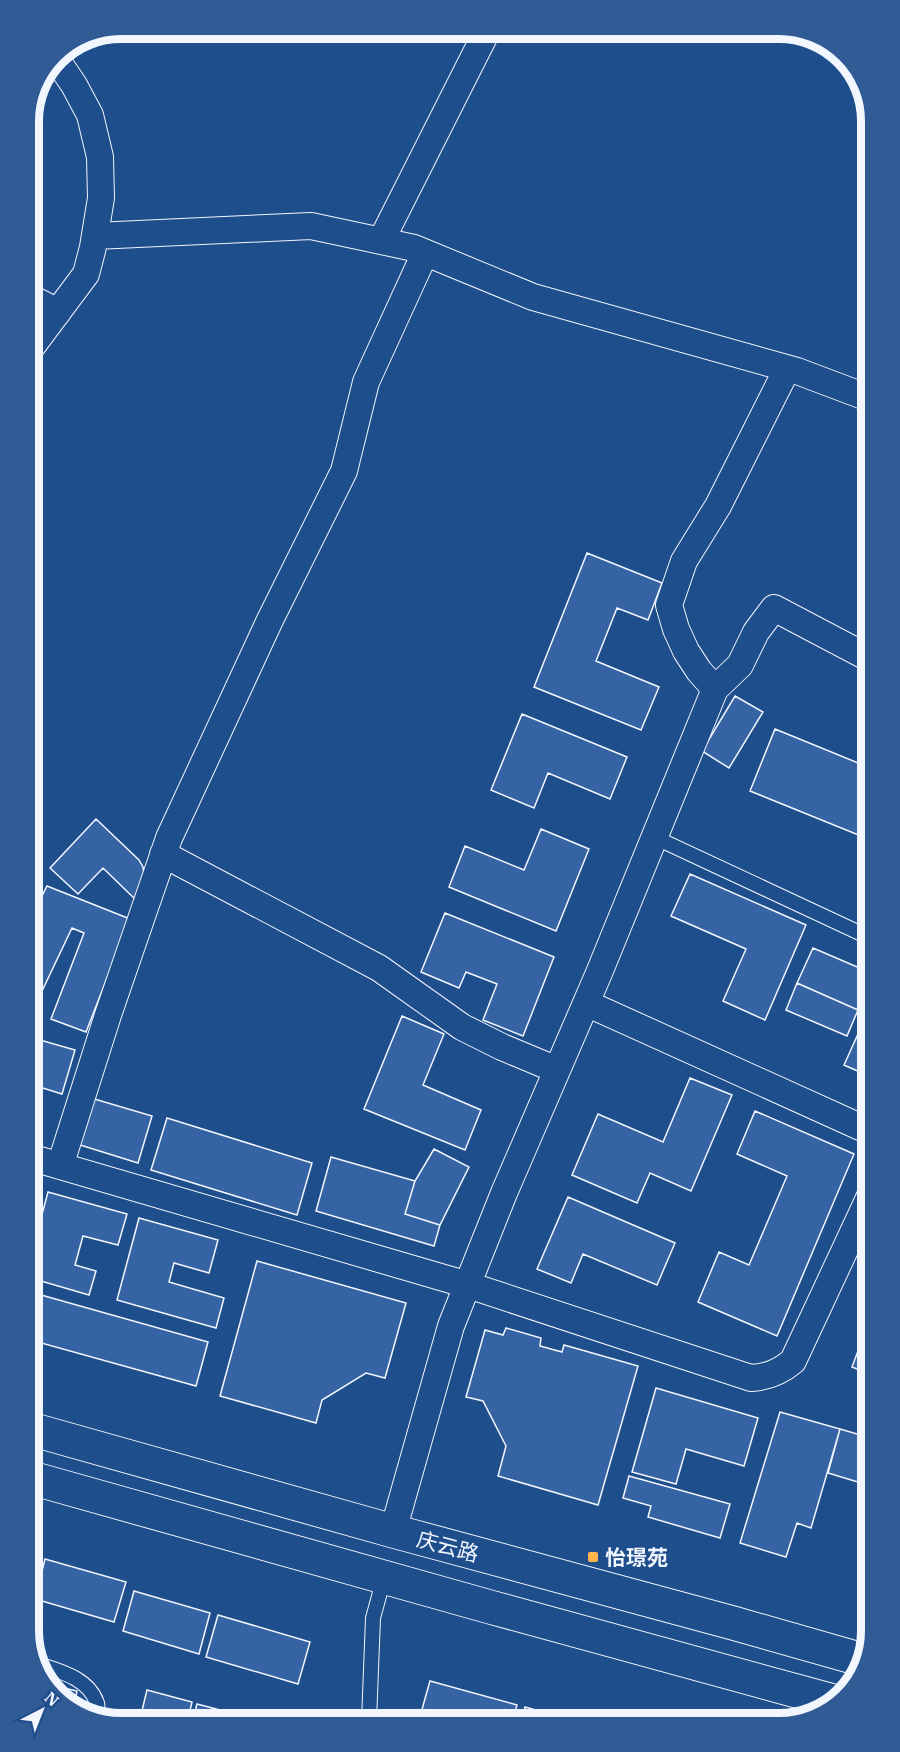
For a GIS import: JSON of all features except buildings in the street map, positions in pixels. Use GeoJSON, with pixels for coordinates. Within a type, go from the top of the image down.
{"type":"FeatureCollection","features":[{"type":"Feature","properties":{"kind":"main road","name":"庆云路"},"geometry":{"type":"LineString","coordinates":[[39,1431],[393,1532],[856,1658]]}},
{"type":"Feature","properties":{"kind":"main road"},"geometry":{"type":"LineString","coordinates":[[39,1480],[825,1699]]}},
{"type":"Feature","properties":{"kind":"street"},"geometry":{"type":"LineString","coordinates":[[381,241],[483,39]]}},
{"type":"Feature","properties":{"kind":"street"},"geometry":{"type":"LineString","coordinates":[[39,337],[86,274],[101,198],[100,157],[90,115],[61,66]]}},
{"type":"Feature","properties":{"kind":"street"},"geometry":{"type":"LineString","coordinates":[[95,236],[311,226],[414,248],[533,297],[787,369],[861,395]]}},
{"type":"Feature","properties":{"kind":"street"},"geometry":{"type":"LineString","coordinates":[[60,1166],[108,1015],[169,838],[269,622],[344,471],[366,382],[425,253]]}},
{"type":"Feature","properties":{"kind":"street"},"geometry":{"type":"LineString","coordinates":[[39,302],[58,312]]}},
{"type":"Feature","properties":{"kind":"street"},"geometry":{"type":"LineString","coordinates":[[714,689],[686,651],[676,629],[669,604],[684,561],[718,506],[787,369]]}},
{"type":"Feature","properties":{"kind":"street"},"geometry":{"type":"LineString","coordinates":[[393,1532],[451,1326],[714,689],[740,665],[756,632],[774,609],[861,654]]}},
{"type":"Feature","properties":{"kind":"street"},"geometry":{"type":"LineString","coordinates":[[163,854],[379,968],[462,1027],[557,1071]]}},
{"type":"Feature","properties":{"kind":"street"},"geometry":{"type":"LineString","coordinates":[[586,1003],[861,1126]]}},
{"type":"Feature","properties":{"kind":"street"},"geometry":{"type":"LineString","coordinates":[[39,1160],[468,1285],[751,1378],[777,1373],[793,1361],[861,1215]]}},
{"type":"Feature","properties":{"kind":"lane"},"geometry":{"type":"LineString","coordinates":[[654,837],[861,934]]}},
{"type":"Feature","properties":{"kind":"lane"},"geometry":{"type":"LineString","coordinates":[[369,1713],[373,1618],[384,1577]]}},
{"type":"Feature","properties":{"kind":"lane"},"geometry":{"type":"LineString","coordinates":[[48,1667],[73,1676],[81,1682],[97,1703],[97,1709]]}},
{"type":"Feature","properties":{"kind":"place","name":"怡璟苑"},"geometry":{"type":"Point","coordinates":[593,1557]}}]}
